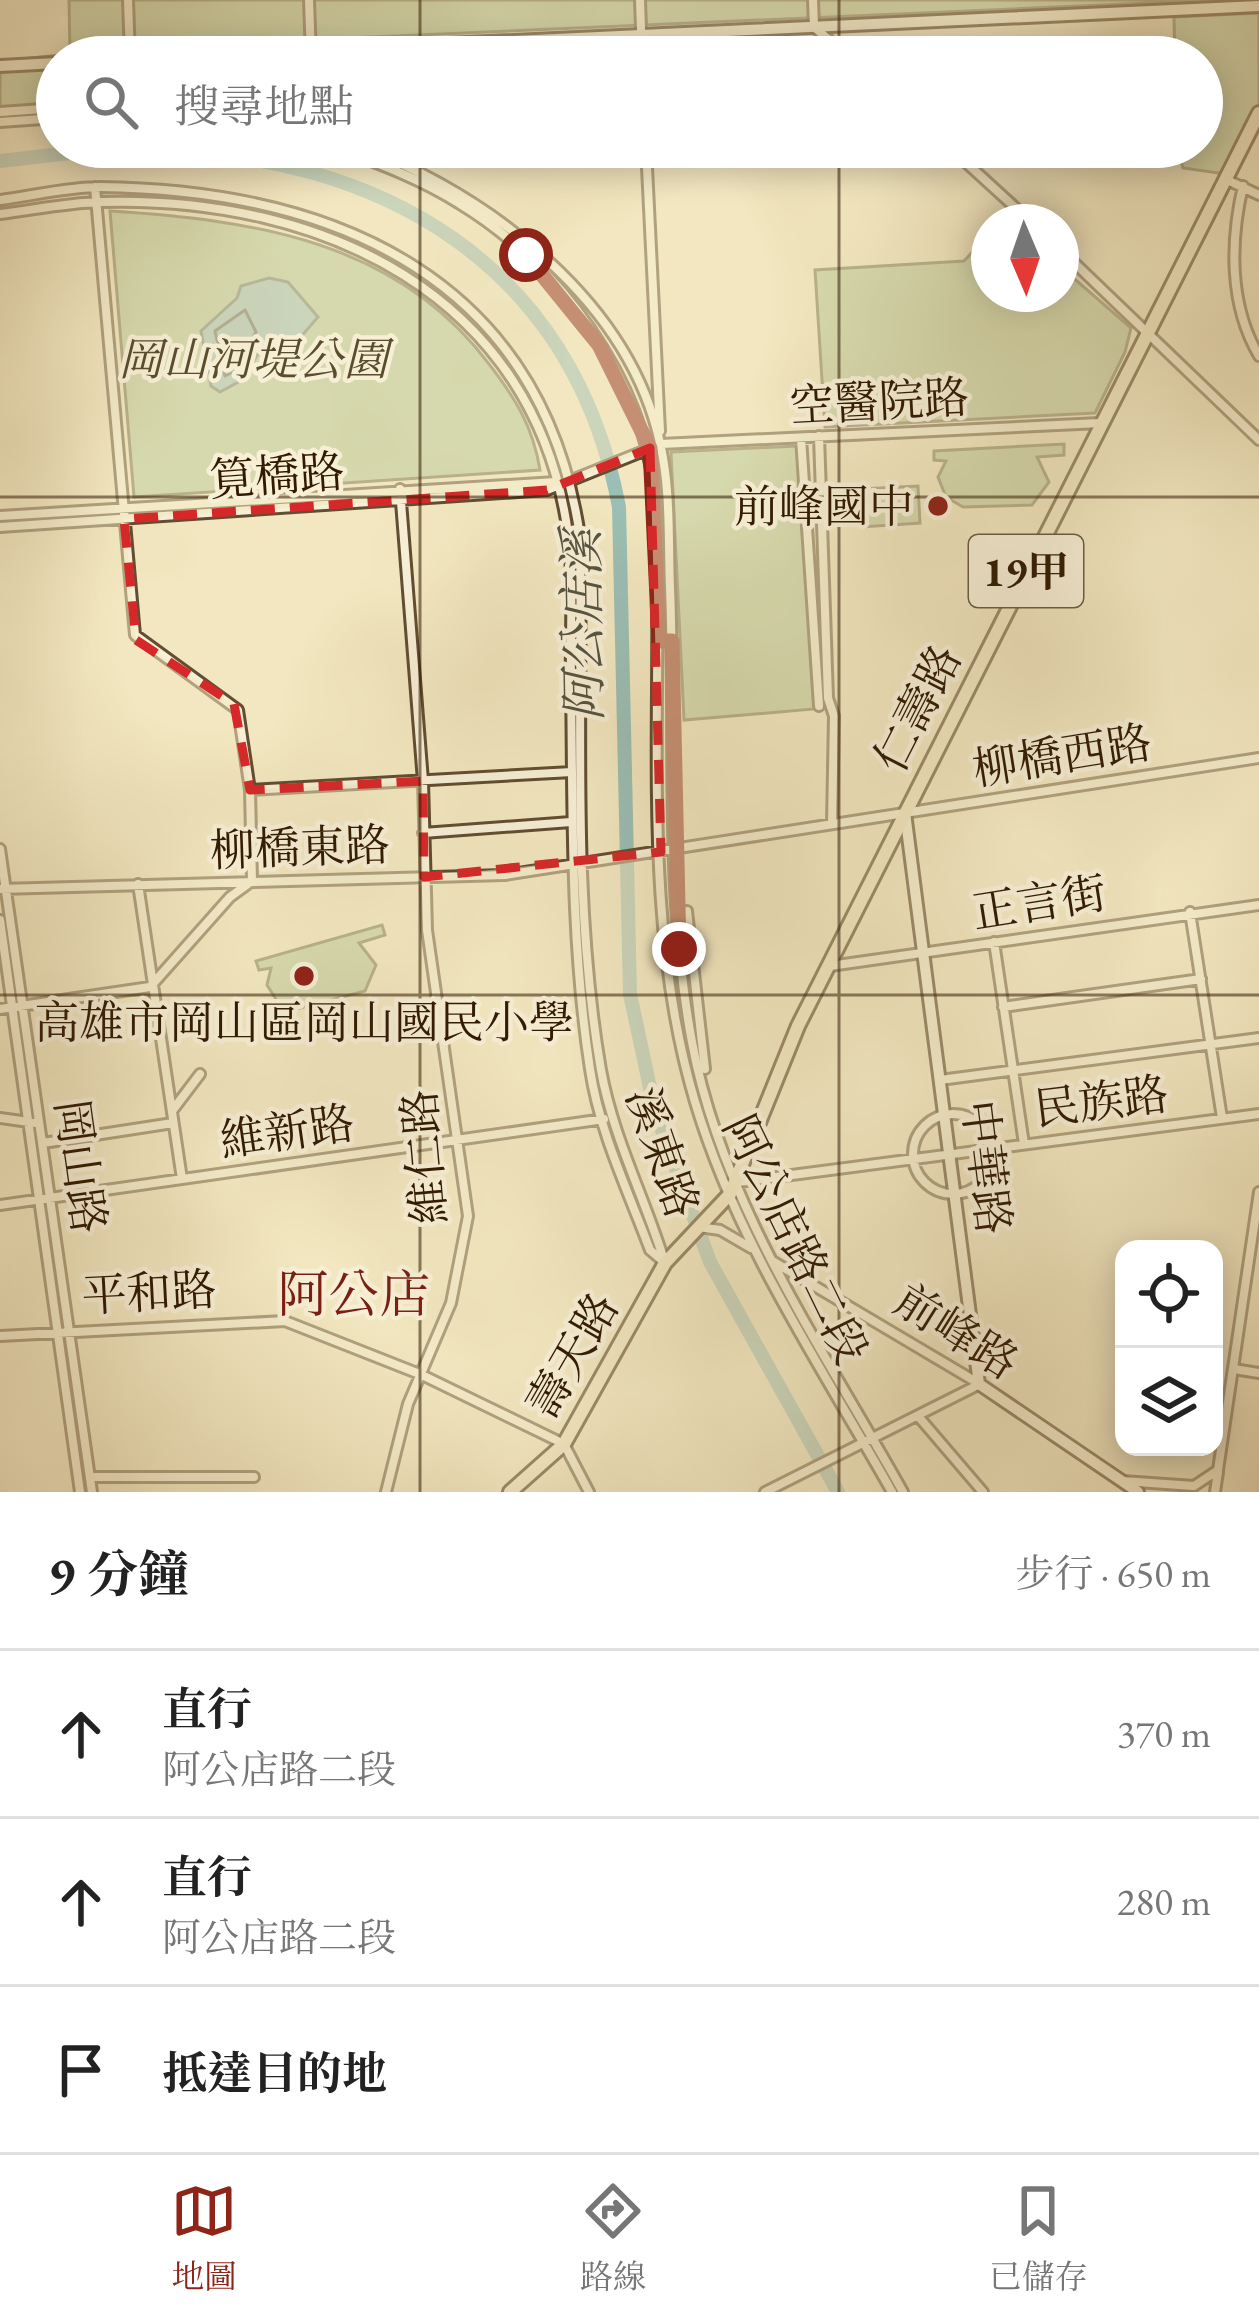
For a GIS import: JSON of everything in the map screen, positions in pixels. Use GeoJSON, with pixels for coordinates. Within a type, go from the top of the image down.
{"type":"FeatureCollection","features":[{"type":"Feature","properties":{"kind":"main road"},"geometry":{"type":"LineString","coordinates":[[641,36],[1164,4],[1259,6]]}},
{"type":"Feature","properties":{"kind":"main road"},"geometry":{"type":"LineString","coordinates":[[0,66],[36,64]]}},
{"type":"Feature","properties":{"kind":"main road","name":"仁壽路"},"geometry":{"type":"LineString","coordinates":[[698,1227],[734,1188],[798,1026],[1259,113]]}},
{"type":"Feature","properties":{"kind":"main road","name":"中華路"},"geometry":{"type":"LineString","coordinates":[[905,813],[979,1384]]}},
{"type":"Feature","properties":{"kind":"main road","name":"壽天路"},"geometry":{"type":"LineString","coordinates":[[510,1492],[565,1444],[665,1263],[698,1227]]}},
{"type":"Feature","properties":{"kind":"main road","name":"前峰路"},"geometry":{"type":"LineString","coordinates":[[979,1384],[1138,1492]]}},
{"type":"Feature","properties":{"kind":"street"},"geometry":{"type":"LineString","coordinates":[[128,0],[129,36]]}},
{"type":"Feature","properties":{"kind":"street"},"geometry":{"type":"LineString","coordinates":[[308,0],[310,36]]}},
{"type":"Feature","properties":{"kind":"street"},"geometry":{"type":"LineString","coordinates":[[640,0],[641,36]]}},
{"type":"Feature","properties":{"kind":"street"},"geometry":{"type":"LineString","coordinates":[[813,0],[814,27],[824,36]]}},
{"type":"Feature","properties":{"kind":"street"},"geometry":{"type":"LineString","coordinates":[[0,112],[36,109]]}},
{"type":"Feature","properties":{"kind":"street"},"geometry":{"type":"LineString","coordinates":[[0,122],[36,119]]}},
{"type":"Feature","properties":{"kind":"street","name":"阿公店路二段"},"geometry":{"type":"LineString","coordinates":[[381,168],[460,203],[551,280],[609,360],[650,448],[659,641],[657,852],[681,1047],[696,1106],[734,1188],[824,1353],[892,1492]]}},
{"type":"Feature","properties":{"kind":"street","name":"阿公店路二段"},"geometry":{"type":"LineString","coordinates":[[410,168],[460,190],[502,220],[565,278],[630,368],[661,444],[672,641],[674,849],[692,1046],[754,1250],[814,1359],[903,1492]]}},
{"type":"Feature","properties":{"kind":"street"},"geometry":{"type":"LineString","coordinates":[[647,168],[661,444]]}},
{"type":"Feature","properties":{"kind":"street"},"geometry":{"type":"LineString","coordinates":[[972,168],[1011,204]]}},
{"type":"Feature","properties":{"kind":"street"},"geometry":{"type":"LineString","coordinates":[[1225,179],[1259,195]]}},
{"type":"Feature","properties":{"kind":"street"},"geometry":{"type":"LineString","coordinates":[[1243,186],[1235,233],[1236,284],[1259,356]]}},
{"type":"Feature","properties":{"kind":"street"},"geometry":{"type":"LineString","coordinates":[[0,1010],[150,987],[230,897],[252,881],[250,790],[238,710],[208,684],[136,640],[95,187]]}},
{"type":"Feature","properties":{"kind":"street","name":"溪東路"},"geometry":{"type":"LineString","coordinates":[[0,200],[95,187],[259,206],[340,227],[432,274],[519,366],[571,477],[580,536],[595,1025],[607,1119]]}},
{"type":"Feature","properties":{"kind":"street","name":"溪東路"},"geometry":{"type":"LineString","coordinates":[[0,214],[96,202],[160,203],[260,217],[375,256],[426,285],[507,369],[541,434],[568,536],[571,867],[584,1025],[607,1119],[665,1263]]}},
{"type":"Feature","properties":{"kind":"street"},"geometry":{"type":"LineString","coordinates":[[1079,267],[1259,440]]}},
{"type":"Feature","properties":{"kind":"street"},"geometry":{"type":"LineString","coordinates":[[551,280],[565,278]]}},
{"type":"Feature","properties":{"kind":"street","name":"空醫院路"},"geometry":{"type":"LineString","coordinates":[[650,448],[1100,423]]}},
{"type":"Feature","properties":{"kind":"street"},"geometry":{"type":"LineString","coordinates":[[819,436],[828,698],[834,716],[832,824]]}},
{"type":"Feature","properties":{"kind":"street"},"geometry":{"type":"LineString","coordinates":[[800,437],[819,706]]}},
{"type":"Feature","properties":{"kind":"street","name":"筧橋路"},"geometry":{"type":"LineString","coordinates":[[0,516],[557,483],[650,448]]}},
{"type":"Feature","properties":{"kind":"street","name":"維仁路"},"geometry":{"type":"LineString","coordinates":[[386,1492],[394,1449],[440,1337],[465,1249],[468,1195],[427,929],[422,781],[401,494]]}},
{"type":"Feature","properties":{"kind":"street","name":"筧橋路"},"geometry":{"type":"LineString","coordinates":[[0,527],[225,506]]}},
{"type":"Feature","properties":{"kind":"street"},"geometry":{"type":"LineString","coordinates":[[18,514],[19,526]]}},
{"type":"Feature","properties":{"kind":"street"},"geometry":{"type":"LineString","coordinates":[[809,565],[823,565]]}},
{"type":"Feature","properties":{"kind":"street"},"geometry":{"type":"LineString","coordinates":[[659,641],[672,641]]}},
{"type":"Feature","properties":{"kind":"street"},"geometry":{"type":"LineString","coordinates":[[660,720],[673,720]]}},
{"type":"Feature","properties":{"kind":"street","name":"柳橋西路"},"geometry":{"type":"LineString","coordinates":[[589,864],[1259,758]]}},
{"type":"Feature","properties":{"kind":"street"},"geometry":{"type":"LineString","coordinates":[[250,790],[584,772]]}},
{"type":"Feature","properties":{"kind":"street"},"geometry":{"type":"LineString","coordinates":[[423,833],[571,822]]}},
{"type":"Feature","properties":{"kind":"street","name":"岡山路"},"geometry":{"type":"LineString","coordinates":[[0,849],[48,1198],[80,1492]]}},
{"type":"Feature","properties":{"kind":"street","name":"柳橋東路"},"geometry":{"type":"LineString","coordinates":[[3,889],[424,877],[589,864]]}},
{"type":"Feature","properties":{"kind":"street"},"geometry":{"type":"LineString","coordinates":[[138,884],[182,1179]]}},
{"type":"Feature","properties":{"kind":"street","name":"正言街"},"geometry":{"type":"LineString","coordinates":[[829,967],[1259,905]]}},
{"type":"Feature","properties":{"kind":"street"},"geometry":{"type":"LineString","coordinates":[[687,911],[705,1069]]}},
{"type":"Feature","properties":{"kind":"street"},"geometry":{"type":"LineString","coordinates":[[1190,912],[1222,1119]]}},
{"type":"Feature","properties":{"kind":"street","name":"岡山路"},"geometry":{"type":"LineString","coordinates":[[0,920],[19,1006]]}},
{"type":"Feature","properties":{"kind":"street"},"geometry":{"type":"LineString","coordinates":[[994,942],[1024,1144]]}},
{"type":"Feature","properties":{"kind":"street"},"geometry":{"type":"LineString","coordinates":[[1004,1006],[1201,979]]}},
{"type":"Feature","properties":{"kind":"street"},"geometry":{"type":"LineString","coordinates":[[940,1080],[1259,1038]]}},
{"type":"Feature","properties":{"kind":"street"},"geometry":{"type":"LineString","coordinates":[[40,1143],[172,1118],[200,1074]]}},
{"type":"Feature","properties":{"kind":"street","name":"民族路"},"geometry":{"type":"LineString","coordinates":[[734,1188],[913,1159],[1259,1114]]}},
{"type":"Feature","properties":{"kind":"street"},"geometry":{"type":"LineString","coordinates":[[944,1115],[972,1119],[992,1149],[980,1183],[955,1194],[923,1181],[913,1159],[917,1135],[944,1115]]}},
{"type":"Feature","properties":{"kind":"street"},"geometry":{"type":"LineString","coordinates":[[0,1118],[38,1124]]}},
{"type":"Feature","properties":{"kind":"street","name":"維新路"},"geometry":{"type":"LineString","coordinates":[[0,1204],[607,1119]]}},
{"type":"Feature","properties":{"kind":"street"},"geometry":{"type":"LineString","coordinates":[[1215,1492],[1259,1192]]}},
{"type":"Feature","properties":{"kind":"street","name":"前峰路"},"geometry":{"type":"LineString","coordinates":[[698,1227],[734,1238],[979,1384]]}},
{"type":"Feature","properties":{"kind":"street","name":"平和路"},"geometry":{"type":"LineString","coordinates":[[0,1336],[64,1329],[285,1321],[422,1375],[565,1444]]}},
{"type":"Feature","properties":{"kind":"street","name":"岡山路"},"geometry":{"type":"LineString","coordinates":[[64,1329],[92,1492]]}},
{"type":"Feature","properties":{"kind":"street"},"geometry":{"type":"LineString","coordinates":[[814,1359],[824,1353]]}},
{"type":"Feature","properties":{"kind":"street"},"geometry":{"type":"LineString","coordinates":[[1234,1369],[1259,1373]]}},
{"type":"Feature","properties":{"kind":"street"},"geometry":{"type":"LineString","coordinates":[[765,1492],[979,1384]]}},
{"type":"Feature","properties":{"kind":"street"},"geometry":{"type":"LineString","coordinates":[[918,1416],[983,1492]]}},
{"type":"Feature","properties":{"kind":"street"},"geometry":{"type":"LineString","coordinates":[[565,1444],[589,1492]]}},
{"type":"Feature","properties":{"kind":"street"},"geometry":{"type":"LineString","coordinates":[[1122,1481],[1194,1486],[1218,1470]]}},
{"type":"Feature","properties":{"kind":"street"},"geometry":{"type":"LineString","coordinates":[[90,1477],[254,1477]]}},
{"type":"Feature","properties":{"kind":"highlighted area"},"geometry":{"type":"Polygon","coordinates":[[[650,448],[661,852],[424,877],[423,781],[250,790],[234,704],[136,640],[124,519],[547,490],[650,448]]]}},
{"type":"Feature","properties":{"kind":"green space"},"geometry":{"type":"Polygon","coordinates":[[[69,0],[1216,0],[394,36],[70,36],[69,0]]]}},
{"type":"Feature","properties":{"kind":"green space"},"geometry":{"type":"Polygon","coordinates":[[[1259,13],[1259,108],[1226,174],[1183,168],[1223,168],[1223,36],[1174,36],[1174,17],[1259,13]]]}},
{"type":"Feature","properties":{"kind":"green space"},"geometry":{"type":"Polygon","coordinates":[[[36,57],[36,109],[0,112],[0,61],[36,57]]]}},
{"type":"Feature","properties":{"kind":"green space","name":"岡山河堤公園"},"geometry":{"type":"Polygon","coordinates":[[[110,211],[269,231],[367,264],[411,289],[452,322],[499,377],[528,427],[540,470],[134,497],[110,211]]]}},
{"type":"Feature","properties":{"kind":"green space"},"geometry":{"type":"Polygon","coordinates":[[[971,253],[971,312],[1079,312],[1079,283],[1131,328],[1125,352],[1095,413],[825,427],[815,270],[964,261],[971,253]]]}},
{"type":"Feature","properties":{"kind":"green space"},"geometry":{"type":"Polygon","coordinates":[[[1064,444],[1064,455],[1037,457],[1049,482],[1032,505],[963,507],[946,497],[938,477],[946,461],[934,460],[934,451],[1064,444]]]}},
{"type":"Feature","properties":{"kind":"green space"},"geometry":{"type":"Polygon","coordinates":[[[798,446],[814,709],[684,720],[671,452],[798,446]]]}},
{"type":"Feature","properties":{"kind":"green space"},"geometry":{"type":"Polygon","coordinates":[[[918,486],[920,523],[862,527],[861,489],[918,486]]]}},
{"type":"Feature","properties":{"kind":"green space"},"geometry":{"type":"Polygon","coordinates":[[[382,925],[385,935],[359,943],[376,965],[365,991],[297,1009],[279,1004],[267,985],[271,968],[259,970],[256,961],[382,925]]]}},
{"type":"Feature","properties":{"kind":"water"},"geometry":{"type":"Polygon","coordinates":[[[269,278],[288,282],[318,317],[299,339],[267,337],[244,379],[220,392],[211,386],[201,331],[237,298],[241,286],[269,278]]]}},
{"type":"Feature","properties":{"kind":"waterway","name":"阿公店溪"},"geometry":{"type":"LineString","coordinates":[[0,161],[36,157]]}},
{"type":"Feature","properties":{"kind":"waterway","name":"阿公店溪"},"geometry":{"type":"LineString","coordinates":[[289,168],[387,200],[454,239],[511,288],[559,349],[595,422],[619,507],[630,994],[655,1111],[710,1262],[838,1492]]}},
{"type":"Feature","properties":{"kind":"place","name":"前峰國中"},"geometry":{"type":"Point","coordinates":[938,506]}},
{"type":"Feature","properties":{"kind":"place","name":"高雄市岡山區岡山國民小學"},"geometry":{"type":"Point","coordinates":[304,976]}},
{"type":"Feature","properties":{"kind":"district","name":"阿公店"},"geometry":{"type":"Point","coordinates":[354,1294]}},
{"type":"Feature","properties":{"kind":"route"},"geometry":{"type":"LineString","coordinates":[[526,255],[551,280],[599,345],[650,448],[659,641],[672,641],[679,949]]}}]}
